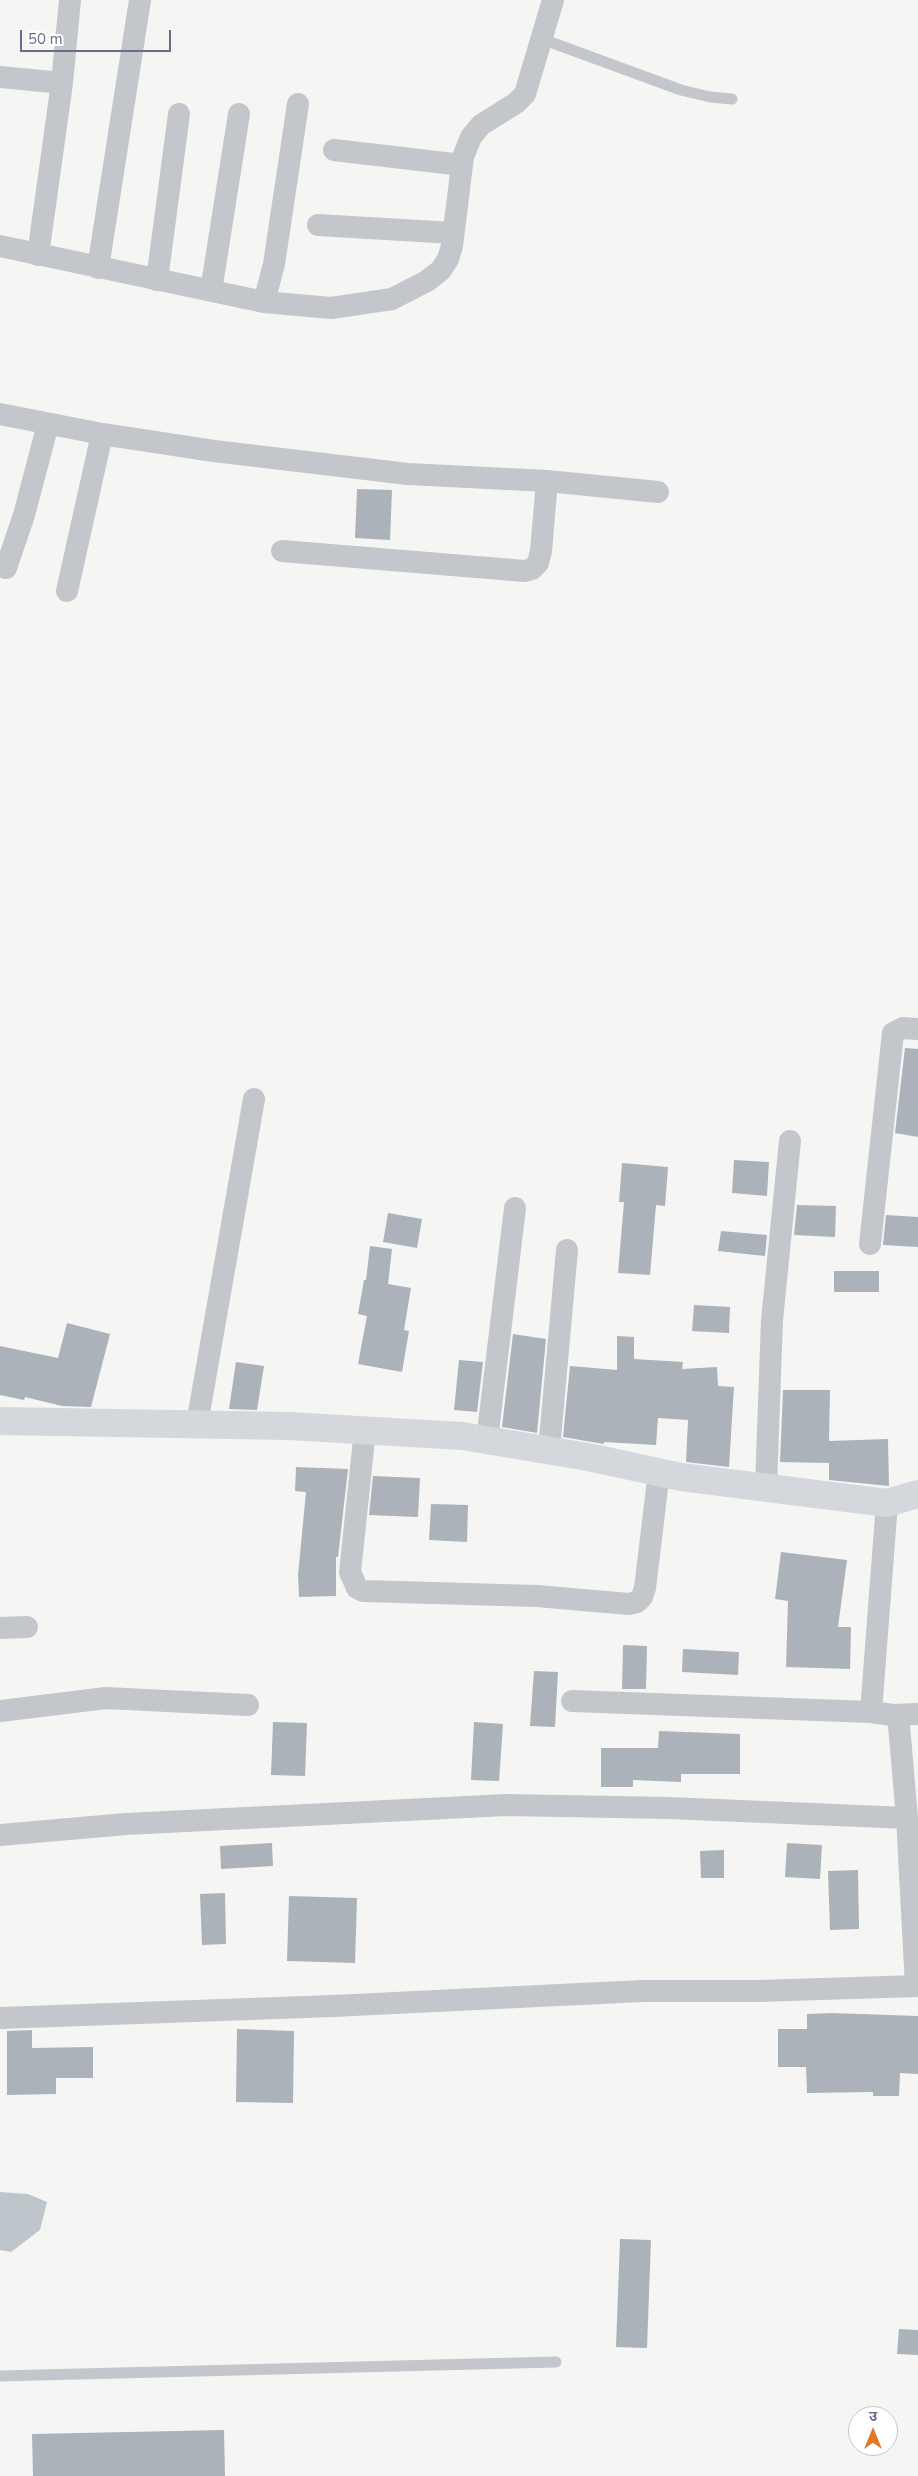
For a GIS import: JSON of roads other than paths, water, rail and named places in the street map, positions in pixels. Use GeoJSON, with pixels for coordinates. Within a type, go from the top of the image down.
{"type":"FeatureCollection","features":[{"type":"Feature","properties":{"kind":"street"},"geometry":{"type":"LineString","coordinates":[[38,255],[62,83],[70,0]]}},
{"type":"Feature","properties":{"kind":"street"},"geometry":{"type":"LineString","coordinates":[[98,268],[140,0]]}},
{"type":"Feature","properties":{"kind":"street"},"geometry":{"type":"LineString","coordinates":[[0,246],[264,302],[331,308],[392,299],[441,270],[448,259],[462,166],[471,137],[481,125],[516,103],[525,94],[553,0]]}},
{"type":"Feature","properties":{"kind":"street"},"geometry":{"type":"LineString","coordinates":[[0,77],[62,83]]}},
{"type":"Feature","properties":{"kind":"street"},"geometry":{"type":"LineString","coordinates":[[264,302],[274,264],[298,104]]}},
{"type":"Feature","properties":{"kind":"street"},"geometry":{"type":"LineString","coordinates":[[157,280],[179,114]]}},
{"type":"Feature","properties":{"kind":"street"},"geometry":{"type":"LineString","coordinates":[[211,291],[239,114]]}},
{"type":"Feature","properties":{"kind":"street"},"geometry":{"type":"LineString","coordinates":[[334,150],[462,166]]}},
{"type":"Feature","properties":{"kind":"street"},"geometry":{"type":"LineString","coordinates":[[318,224],[453,233]]}},
{"type":"Feature","properties":{"kind":"street"},"geometry":{"type":"LineString","coordinates":[[0,414],[102,434],[214,451],[408,474],[547,481],[658,492]]}},
{"type":"Feature","properties":{"kind":"street"},"geometry":{"type":"LineString","coordinates":[[6,568],[24,515],[48,424]]}},
{"type":"Feature","properties":{"kind":"street"},"geometry":{"type":"LineString","coordinates":[[67,591],[102,434]]}},
{"type":"Feature","properties":{"kind":"street"},"geometry":{"type":"LineString","coordinates":[[282,551],[524,571],[532,569],[538,563],[547,481]]}},
{"type":"Feature","properties":{"kind":"street"},"geometry":{"type":"LineString","coordinates":[[870,1244],[893,1033],[903,1028],[918,1029]]}},
{"type":"Feature","properties":{"kind":"street"},"geometry":{"type":"LineString","coordinates":[[197,1424],[254,1099]]}},
{"type":"Feature","properties":{"kind":"street"},"geometry":{"type":"LineString","coordinates":[[766,1487],[772,1320],[790,1141]]}},
{"type":"Feature","properties":{"kind":"street"},"geometry":{"type":"LineString","coordinates":[[487,1440],[515,1208]]}},
{"type":"Feature","properties":{"kind":"street"},"geometry":{"type":"LineString","coordinates":[[549,1450],[567,1250]]}},
{"type":"Feature","properties":{"kind":"street"},"geometry":{"type":"LineString","coordinates":[[0,1421],[197,1424],[365,1430],[462,1436],[549,1450],[659,1472],[887,1503],[918,1494]]}},
{"type":"Feature","properties":{"kind":"street"},"geometry":{"type":"LineString","coordinates":[[365,1430],[350,1572],[357,1588],[362,1591],[537,1596],[629,1604],[637,1602],[642,1597],[645,1588],[659,1472]]}},
{"type":"Feature","properties":{"kind":"street"},"geometry":{"type":"LineString","coordinates":[[882,1714],[887,1503]]}},
{"type":"Feature","properties":{"kind":"street"},"geometry":{"type":"LineString","coordinates":[[0,1628],[27,1627]]}},
{"type":"Feature","properties":{"kind":"street"},"geometry":{"type":"LineString","coordinates":[[0,1711],[106,1698],[248,1706]]}},
{"type":"Feature","properties":{"kind":"street"},"geometry":{"type":"LineString","coordinates":[[572,1701],[918,1714]]}},
{"type":"Feature","properties":{"kind":"street"},"geometry":{"type":"LineString","coordinates":[[0,2018],[333,2006],[642,1991],[758,1991],[917,1986],[907,1818],[899,1725],[897,1719],[882,1714]]}},
{"type":"Feature","properties":{"kind":"street"},"geometry":{"type":"LineString","coordinates":[[0,1835],[126,1824],[506,1806],[669,1808],[907,1818]]}},
{"type":"Feature","properties":{"kind":"lane"},"geometry":{"type":"LineString","coordinates":[[542,39],[681,90],[710,97],[732,99]]}},
{"type":"Feature","properties":{"kind":"lane"},"geometry":{"type":"LineString","coordinates":[[0,2376],[556,2362]]}}]}
